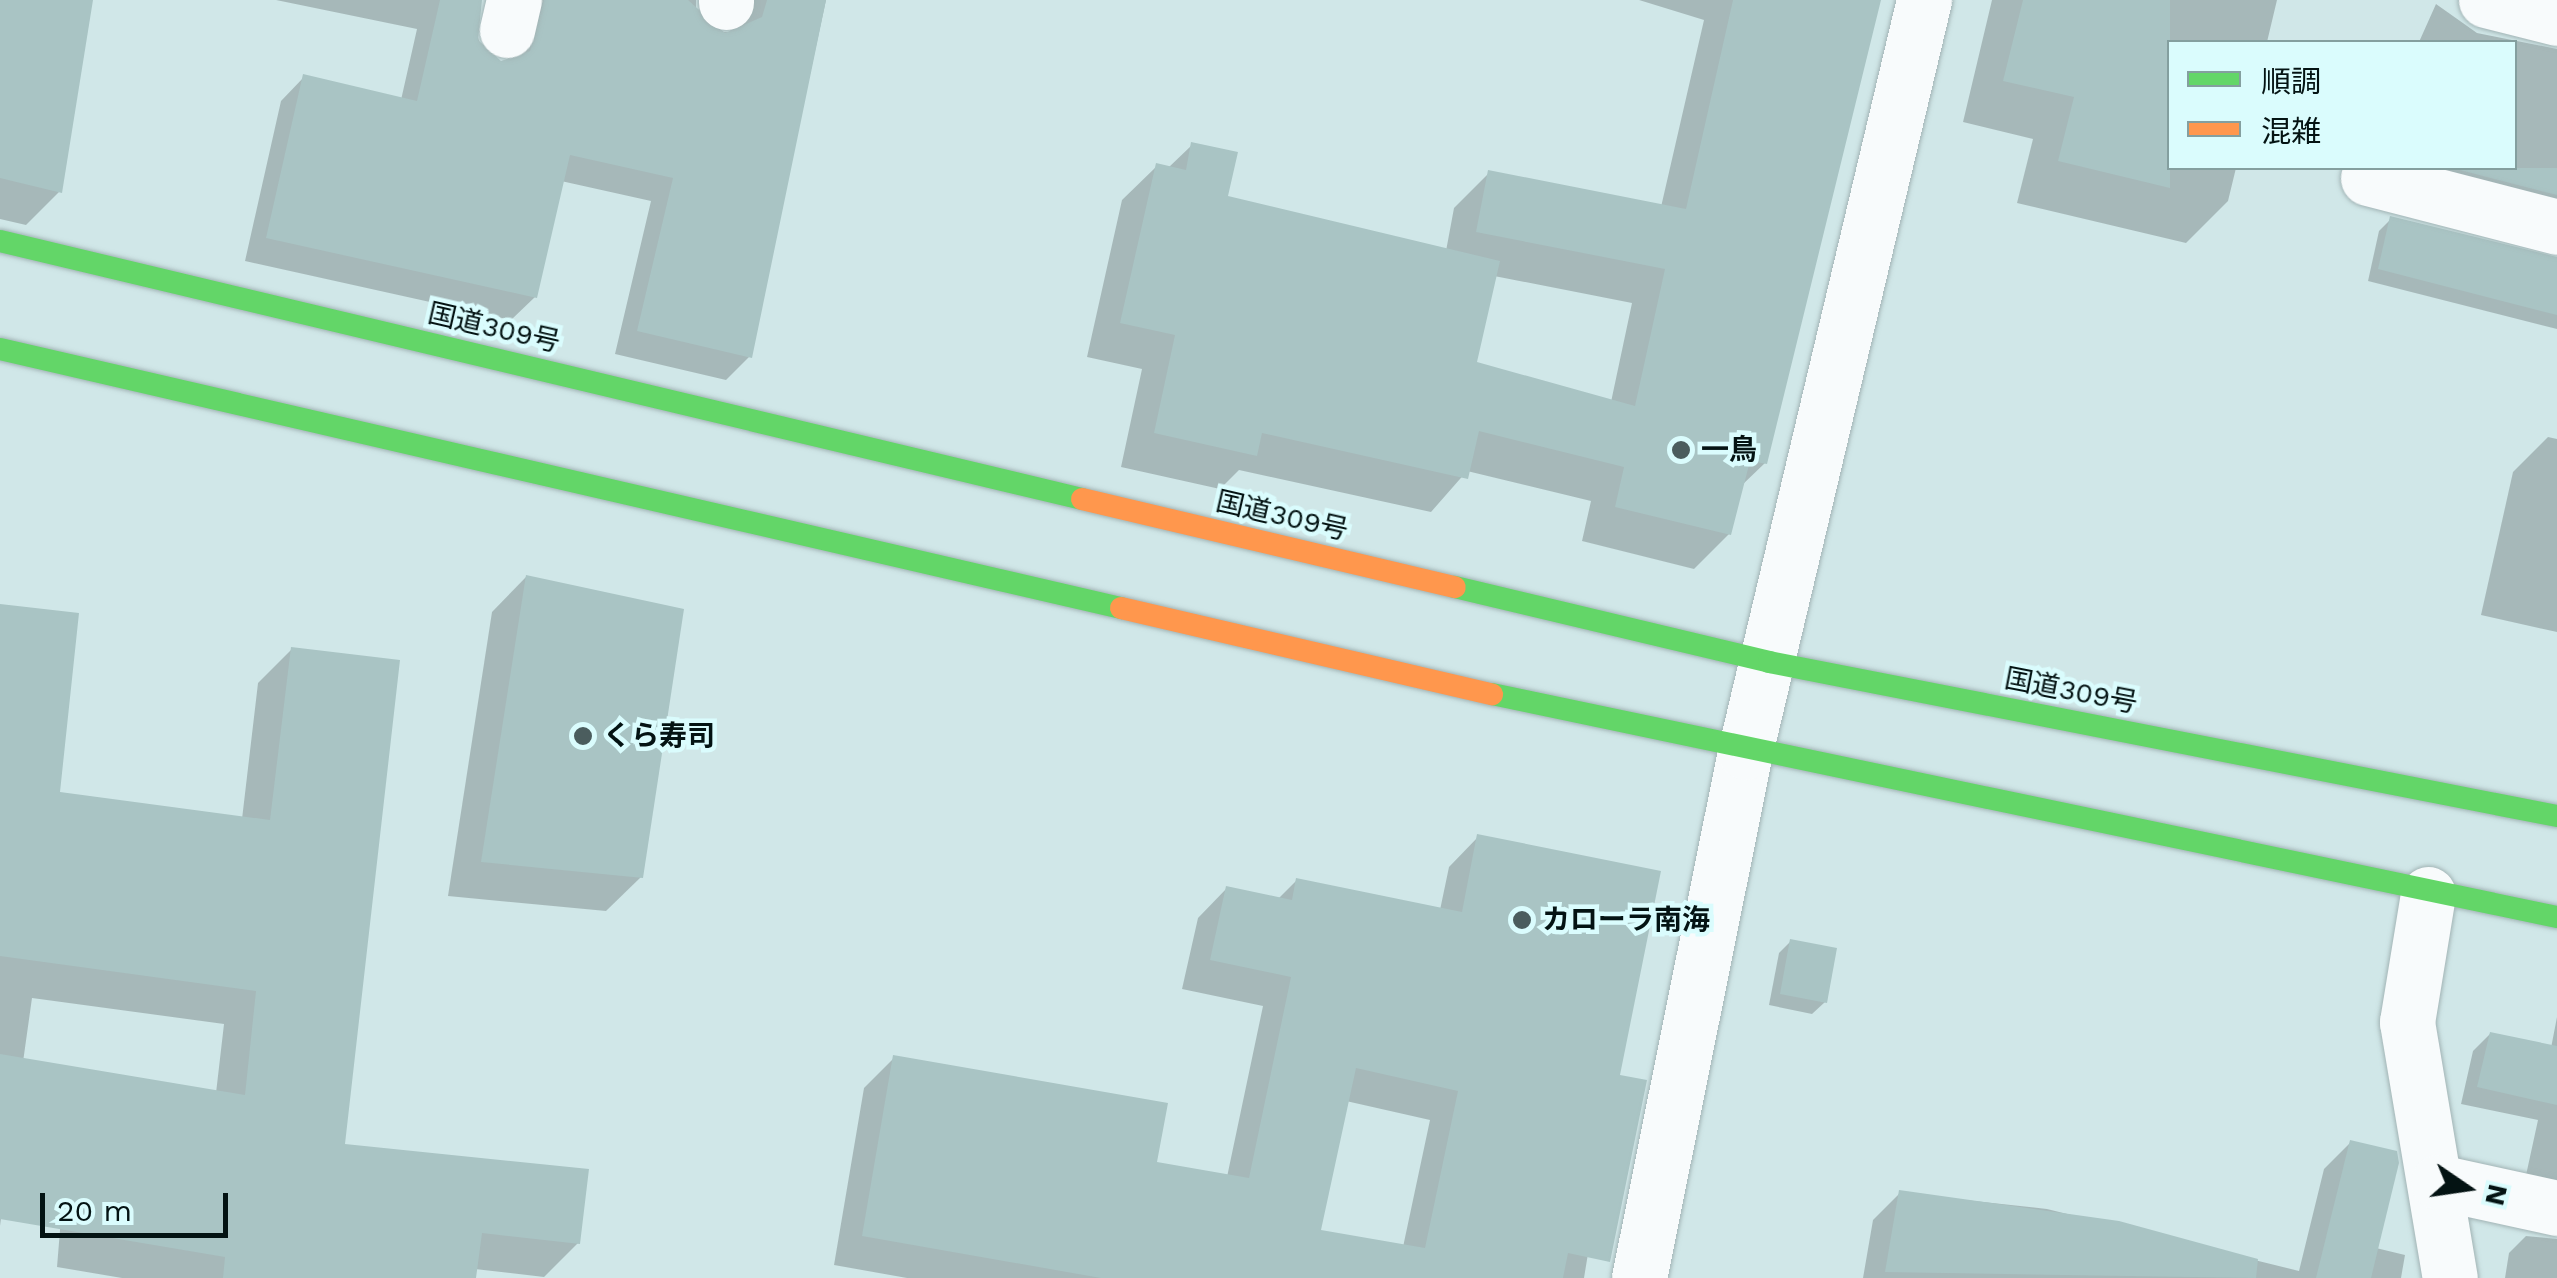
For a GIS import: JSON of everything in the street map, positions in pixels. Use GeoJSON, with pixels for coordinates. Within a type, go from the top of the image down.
{"type":"FeatureCollection","features":[{"type":"Feature","properties":{"kind":"highway","name":"国道309号"},"geometry":{"type":"LineString","coordinates":[[0,241],[1769,662],[2557,816]]}},
{"type":"Feature","properties":{"kind":"highway"},"geometry":{"type":"LineString","coordinates":[[0,350],[1745,752],[2428,894],[2557,917]]}},
{"type":"Feature","properties":{"kind":"street"},"geometry":{"type":"LineString","coordinates":[[1651,1276],[1745,752],[1924,0]]}},
{"type":"Feature","properties":{"kind":"street"},"geometry":{"type":"LineString","coordinates":[[2486,0],[2557,18]]}},
{"type":"Feature","properties":{"kind":"street"},"geometry":{"type":"LineString","coordinates":[[2368,178],[2557,227]]}},
{"type":"Feature","properties":{"kind":"street"},"geometry":{"type":"LineString","coordinates":[[2428,894],[2407,1022],[2438,1182],[2450,1278]]}},
{"type":"Feature","properties":{"kind":"street"},"geometry":{"type":"LineString","coordinates":[[2438,1182],[2557,1208]]}},
{"type":"Feature","properties":{"kind":"building"},"geometry":{"type":"Polygon","coordinates":[[[0,0],[93,0],[62,193],[0,178],[0,0]]]}},
{"type":"Feature","properties":{"kind":"building"},"geometry":{"type":"Polygon","coordinates":[[[440,0],[482,0],[478,40],[501,61],[530,51],[544,0],[688,0],[725,33],[762,17],[767,0],[826,0],[752,358],[637,331],[673,178],[570,155],[537,298],[266,238],[303,74],[417,101],[440,0]]]}},
{"type":"Feature","properties":{"kind":"building"},"geometry":{"type":"Polygon","coordinates":[[[1733,0],[1881,0],[1767,464],[1750,461],[1731,535],[1615,507],[1624,467],[1479,431],[1468,479],[1262,433],[1257,456],[1154,433],[1175,335],[1120,323],[1156,163],[1186,170],[1191,142],[1238,152],[1228,196],[1500,261],[1477,362],[1635,406],[1665,269],[1476,232],[1488,170],[1686,209],[1733,0]]]}},
{"type":"Feature","properties":{"kind":"building"},"geometry":{"type":"Polygon","coordinates":[[[2023,0],[2170,0],[2170,188],[2058,161],[2074,97],[2003,81],[2023,0]]]}},
{"type":"Feature","properties":{"kind":"building"},"geometry":{"type":"Polygon","coordinates":[[[2557,168],[2557,195],[2460,170],[2557,168]]]}},
{"type":"Feature","properties":{"kind":"building"},"geometry":{"type":"Polygon","coordinates":[[[2390,216],[2557,257],[2557,315],[2378,269],[2390,216]]]}},
{"type":"Feature","properties":{"kind":"building","name":"くら寿司"},"geometry":{"type":"Polygon","coordinates":[[[526,575],[684,609],[643,878],[481,862],[526,575]]]}},
{"type":"Feature","properties":{"kind":"building"},"geometry":{"type":"Polygon","coordinates":[[[0,604],[79,613],[60,792],[270,820],[291,647],[400,660],[345,1144],[589,1169],[580,1244],[482,1233],[476,1278],[223,1278],[225,1257],[0,1219],[0,1054],[245,1095],[256,991],[0,956],[0,604]]]}},
{"type":"Feature","properties":{"kind":"building"},"geometry":{"type":"Polygon","coordinates":[[[1477,834],[1661,871],[1620,1075],[1647,1080],[1610,1262],[1568,1253],[1563,1278],[1101,1278],[862,1236],[893,1055],[1168,1103],[1157,1162],[1249,1178],[1291,977],[1210,960],[1226,886],[1292,900],[1296,878],[1462,912],[1477,834]],[[1356,1068],[1321,1230],[1425,1248],[1458,1091],[1356,1068]]]}},
{"type":"Feature","properties":{"kind":"building"},"geometry":{"type":"Polygon","coordinates":[[[1790,939],[1837,948],[1827,1003],[1780,994],[1790,939]]]}},
{"type":"Feature","properties":{"kind":"building"},"geometry":{"type":"Polygon","coordinates":[[[2490,1032],[2557,1046],[2557,1105],[2477,1087],[2490,1032]]]}},
{"type":"Feature","properties":{"kind":"building"},"geometry":{"type":"Polygon","coordinates":[[[2350,1140],[2397,1151],[2399,1163],[2371,1278],[2316,1278],[2350,1140]]]}},
{"type":"Feature","properties":{"kind":"building"},"geometry":{"type":"Polygon","coordinates":[[[1899,1190],[2119,1221],[2258,1259],[2256,1278],[1885,1272],[1899,1190]]]}},
{"type":"Feature","properties":{"kind":"traffic: fast"},"geometry":{"type":"LineString","coordinates":[[0,241],[1082,499]]}},
{"type":"Feature","properties":{"kind":"traffic: fast"},"geometry":{"type":"LineString","coordinates":[[0,349],[1121,608]]}},
{"type":"Feature","properties":{"kind":"traffic: fast"},"geometry":{"type":"LineString","coordinates":[[1455,587],[1769,662],[2557,816]]}},
{"type":"Feature","properties":{"kind":"traffic: fast"},"geometry":{"type":"LineString","coordinates":[[1492,694],[2557,917]]}},
{"type":"Feature","properties":{"kind":"traffic: slow"},"geometry":{"type":"LineString","coordinates":[[1082,499],[1455,587]]}},
{"type":"Feature","properties":{"kind":"traffic: slow"},"geometry":{"type":"LineString","coordinates":[[1121,608],[1492,694]]}},
{"type":"Feature","properties":{"kind":"place","name":"一鳥"},"geometry":{"type":"Point","coordinates":[1681,450]}},
{"type":"Feature","properties":{"kind":"place","name":"くら寿司"},"geometry":{"type":"Point","coordinates":[583,736]}},
{"type":"Feature","properties":{"kind":"place","name":"カローラ南海"},"geometry":{"type":"Point","coordinates":[1522,920]}}]}
